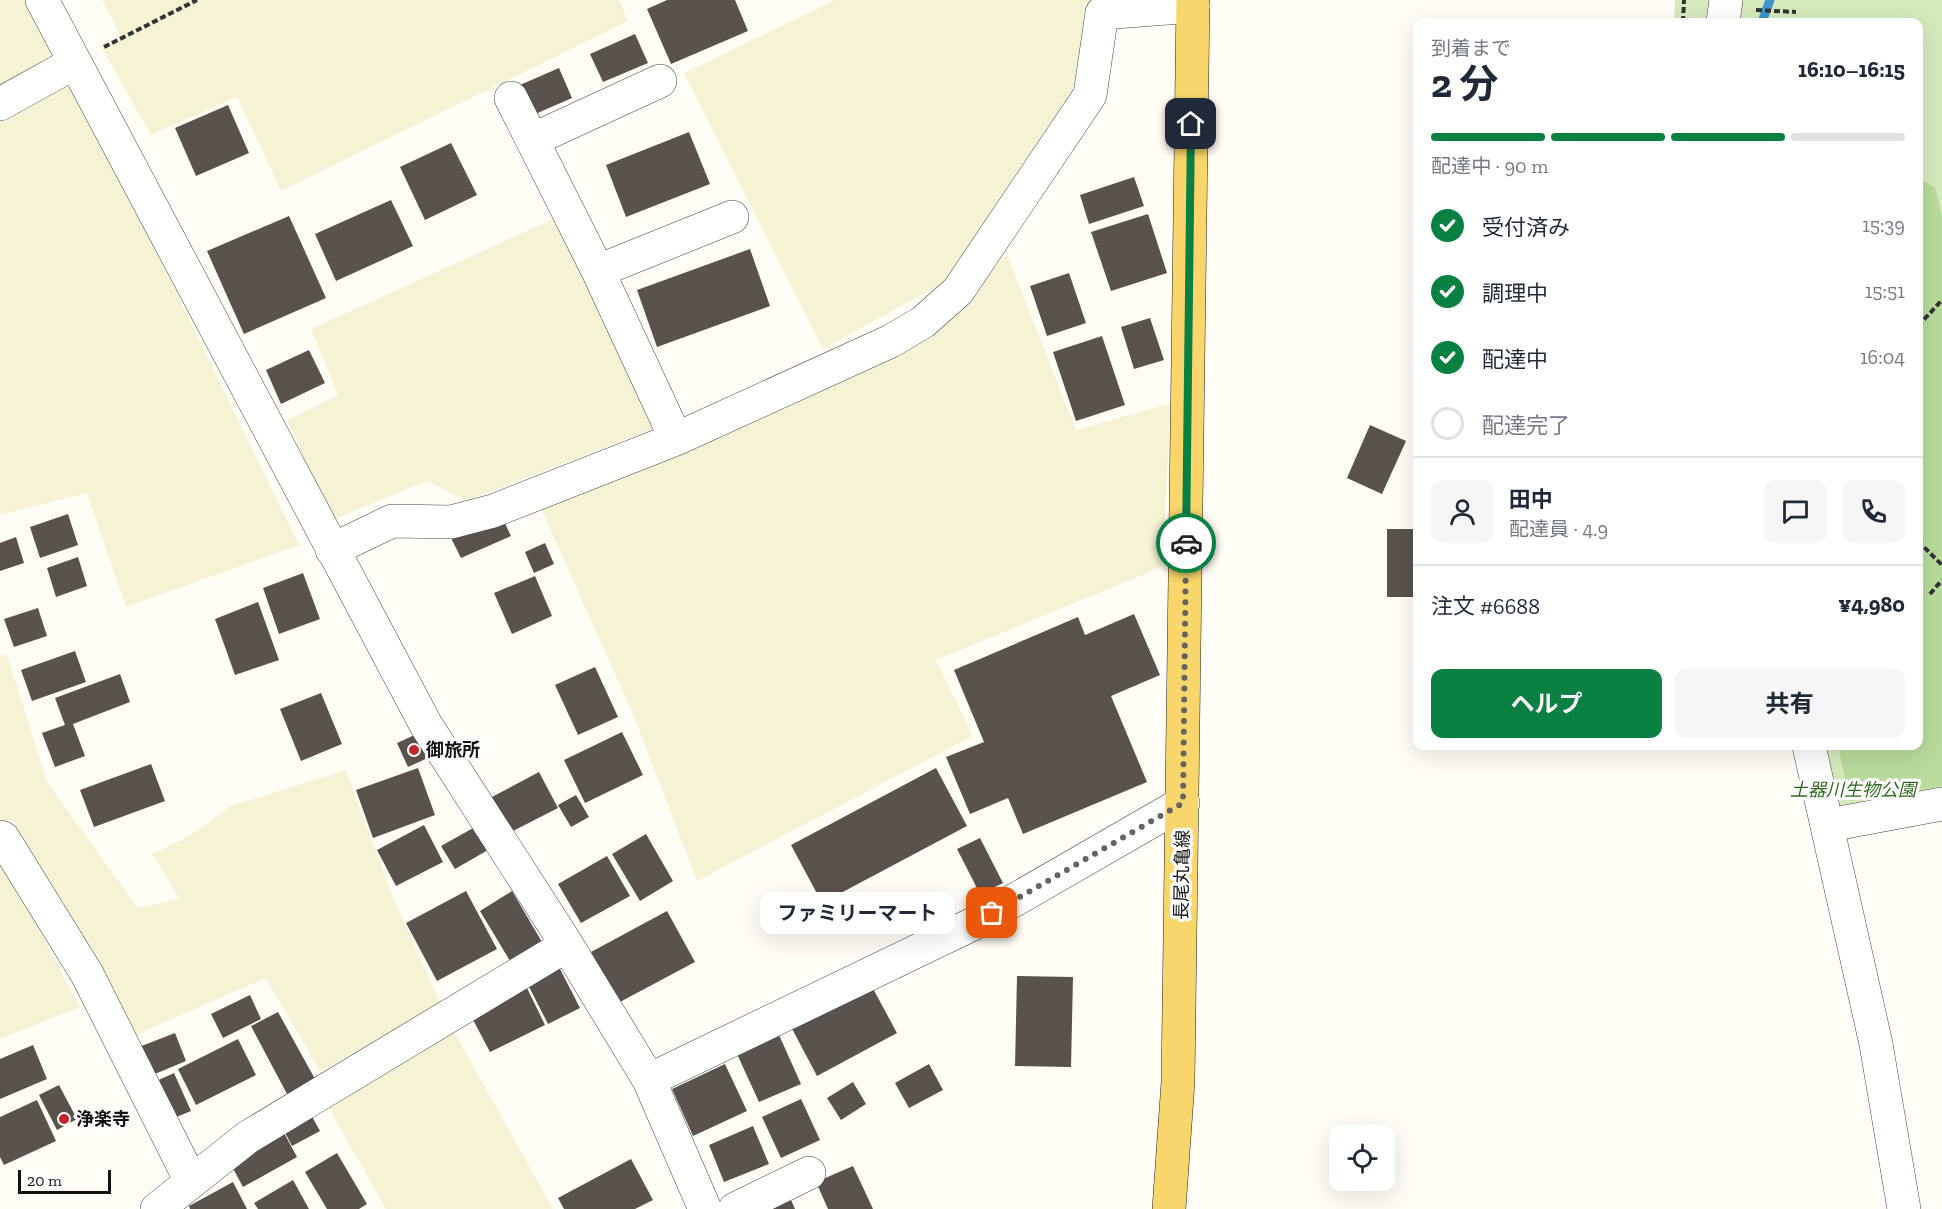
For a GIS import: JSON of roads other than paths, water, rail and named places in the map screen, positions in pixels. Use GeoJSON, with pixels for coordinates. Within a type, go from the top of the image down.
{"type":"FeatureCollection","features":[{"type":"Feature","properties":{"kind":"main road","name":"長尾丸亀線"},"geometry":{"type":"LineString","coordinates":[[1169,1209],[1178,1082],[1193,3]]}},
{"type":"Feature","properties":{"kind":"street"},"geometry":{"type":"LineString","coordinates":[[42,0],[426,725],[567,945],[649,1080],[705,1209]]}},
{"type":"Feature","properties":{"kind":"street"},"geometry":{"type":"LineString","coordinates":[[332,550],[392,521],[451,522],[493,511],[676,439],[891,342],[923,322],[958,291],[1090,96],[1102,7],[1193,3]]}},
{"type":"Feature","properties":{"kind":"street"},"geometry":{"type":"LineString","coordinates":[[0,104],[74,63]]}},
{"type":"Feature","properties":{"kind":"street"},"geometry":{"type":"LineString","coordinates":[[532,140],[660,81]]}},
{"type":"Feature","properties":{"kind":"street"},"geometry":{"type":"LineString","coordinates":[[511,98],[598,271],[676,439]]}},
{"type":"Feature","properties":{"kind":"street"},"geometry":{"type":"LineString","coordinates":[[598,271],[732,217]]}},
{"type":"Feature","properties":{"kind":"street"},"geometry":{"type":"LineString","coordinates":[[1810,750],[1829,825],[1876,1044],[1904,1209]]}},
{"type":"Feature","properties":{"kind":"street"},"geometry":{"type":"LineString","coordinates":[[649,1080],[973,924],[1183,803]]}},
{"type":"Feature","properties":{"kind":"street"},"geometry":{"type":"LineString","coordinates":[[1829,825],[1942,804]]}},
{"type":"Feature","properties":{"kind":"street"},"geometry":{"type":"LineString","coordinates":[[0,837],[3,838],[87,974],[191,1181]]}},
{"type":"Feature","properties":{"kind":"street"},"geometry":{"type":"LineString","coordinates":[[158,1209],[248,1137],[567,945]]}},
{"type":"Feature","properties":{"kind":"street"},"geometry":{"type":"LineString","coordinates":[[735,1209],[809,1173]]}},
{"type":"Feature","properties":{"kind":"waterway"},"geometry":{"type":"LineString","coordinates":[[1763,18],[1770,0]]}},
{"type":"Feature","properties":{"kind":"place","name":"御旅所"},"geometry":{"type":"Point","coordinates":[414,750]}},
{"type":"Feature","properties":{"kind":"place","name":"ファミリーマート"},"geometry":{"type":"Point","coordinates":[992,913]}},
{"type":"Feature","properties":{"kind":"place","name":"浄楽寺"},"geometry":{"type":"Point","coordinates":[64,1119]}},
{"type":"Feature","properties":{"kind":"park label","name":"土器川生物公園"},"geometry":{"type":"Point","coordinates":[1853,790]}}]}
